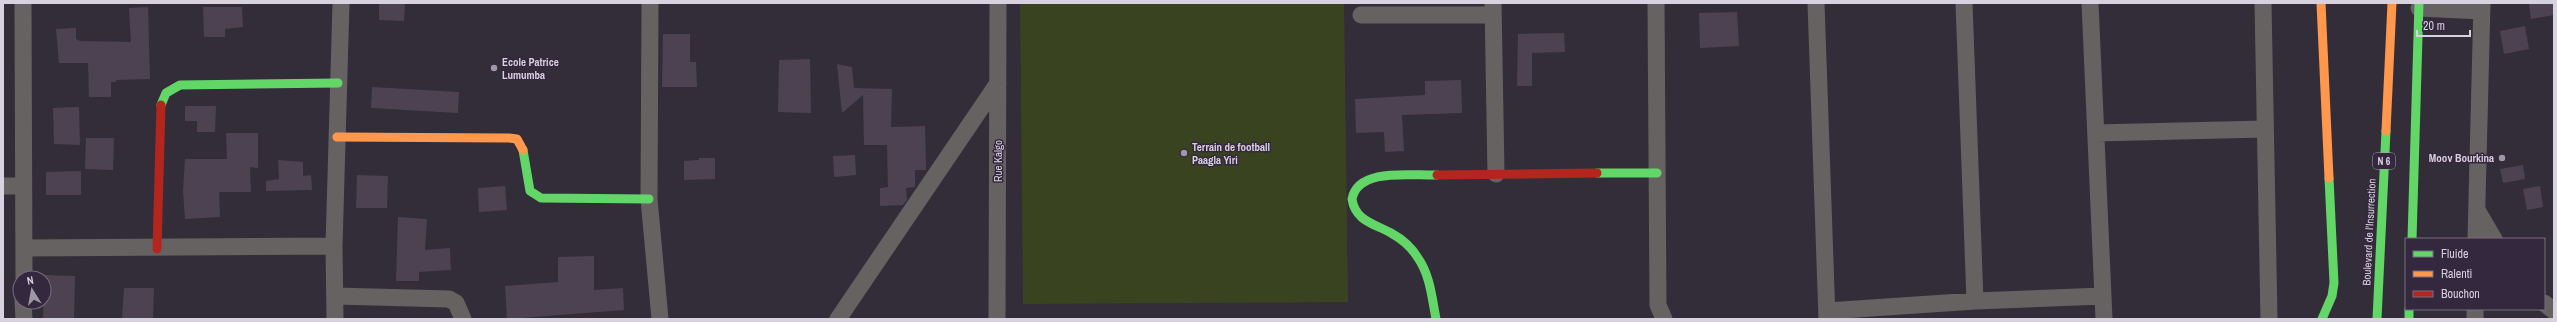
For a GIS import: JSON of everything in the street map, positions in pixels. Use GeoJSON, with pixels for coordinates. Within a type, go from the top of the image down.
{"type":"FeatureCollection","features":[{"type":"Feature","properties":{"kind":"street"},"geometry":{"type":"LineString","coordinates":[[23,3],[22,186],[24,270]]}},
{"type":"Feature","properties":{"kind":"street"},"geometry":{"type":"LineString","coordinates":[[335,319],[334,246],[341,3]]}},
{"type":"Feature","properties":{"kind":"street"},"geometry":{"type":"LineString","coordinates":[[650,3],[649,199],[660,319]]}},
{"type":"Feature","properties":{"kind":"street","name":"Rue Kalgo"},"geometry":{"type":"LineString","coordinates":[[997,319],[998,3]]}},
{"type":"Feature","properties":{"kind":"street"},"geometry":{"type":"LineString","coordinates":[[1656,3],[1658,305],[1664,319]]}},
{"type":"Feature","properties":{"kind":"street"},"geometry":{"type":"LineString","coordinates":[[1816,3],[1827,315],[1975,301],[2103,296]]}},
{"type":"Feature","properties":{"kind":"street"},"geometry":{"type":"LineString","coordinates":[[1964,3],[1975,301]]}},
{"type":"Feature","properties":{"kind":"street"},"geometry":{"type":"LineString","coordinates":[[2090,3],[2104,319]]}},
{"type":"Feature","properties":{"kind":"street"},"geometry":{"type":"LineString","coordinates":[[2262,3],[2269,319]]}},
{"type":"Feature","properties":{"kind":"street"},"geometry":{"type":"LineString","coordinates":[[2321,3],[2334,283],[2332,296],[2322,319]]}},
{"type":"Feature","properties":{"kind":"street","name":"Boulevard de l'Insurrection"},"geometry":{"type":"LineString","coordinates":[[2377,319],[2392,3]]}},
{"type":"Feature","properties":{"kind":"street"},"geometry":{"type":"LineString","coordinates":[[2412,238],[2419,6],[2482,7],[2476,238]]}},
{"type":"Feature","properties":{"kind":"street"},"geometry":{"type":"LineString","coordinates":[[1361,15],[1493,9],[1496,174]]}},
{"type":"Feature","properties":{"kind":"street"},"geometry":{"type":"LineString","coordinates":[[157,249],[160,108],[161,98],[167,90],[180,85],[338,83]]}},
{"type":"Feature","properties":{"kind":"street"},"geometry":{"type":"LineString","coordinates":[[838,319],[998,83]]}},
{"type":"Feature","properties":{"kind":"street"},"geometry":{"type":"LineString","coordinates":[[2096,133],[2264,129]]}},
{"type":"Feature","properties":{"kind":"street"},"geometry":{"type":"LineString","coordinates":[[337,137],[517,139],[523,150],[530,191],[534,196],[541,198],[649,199]]}},
{"type":"Feature","properties":{"kind":"street"},"geometry":{"type":"LineString","coordinates":[[1436,319],[1425,271],[1418,258],[1404,242],[1388,230],[1362,218],[1355,212],[1352,203],[1353,188],[1364,179],[1373,177],[1496,174],[1657,173]]}},
{"type":"Feature","properties":{"kind":"street"},"geometry":{"type":"LineString","coordinates":[[3,186],[22,186]]}},
{"type":"Feature","properties":{"kind":"street"},"geometry":{"type":"LineString","coordinates":[[2477,210],[2493,238]]}},
{"type":"Feature","properties":{"kind":"street"},"geometry":{"type":"LineString","coordinates":[[24,248],[157,249],[334,246]]}},
{"type":"Feature","properties":{"kind":"street"},"geometry":{"type":"LineString","coordinates":[[335,296],[449,299],[456,303],[463,319]]}},
{"type":"Feature","properties":{"kind":"street"},"geometry":{"type":"LineString","coordinates":[[2545,304],[2554,311]]}},
{"type":"Feature","properties":{"kind":"green space","name":"Terrain de football Paagla Yiri"},"geometry":{"type":"Polygon","coordinates":[[[1020,3],[1344,3],[1348,302],[1023,304],[1020,3]]]}},
{"type":"Feature","properties":{"kind":"building"},"geometry":{"type":"Polygon","coordinates":[[[379,3],[405,3],[404,21],[379,20],[379,3]]]}},
{"type":"Feature","properties":{"kind":"building"},"geometry":{"type":"Polygon","coordinates":[[[2529,3],[2554,3],[2554,15],[2531,19],[2529,3]]]}},
{"type":"Feature","properties":{"kind":"building"},"geometry":{"type":"Polygon","coordinates":[[[148,7],[150,79],[116,80],[116,82],[111,82],[111,97],[89,97],[88,63],[59,63],[56,29],[76,28],[76,39],[80,41],[131,42],[129,8],[148,7]]]}},
{"type":"Feature","properties":{"kind":"building"},"geometry":{"type":"Polygon","coordinates":[[[203,7],[242,7],[243,27],[225,29],[225,37],[204,37],[203,7]]]}},
{"type":"Feature","properties":{"kind":"building"},"geometry":{"type":"Polygon","coordinates":[[[1737,12],[1739,46],[1700,48],[1699,13],[1737,12]]]}},
{"type":"Feature","properties":{"kind":"building"},"geometry":{"type":"Polygon","coordinates":[[[2525,26],[2529,49],[2504,54],[2500,31],[2525,26]]]}},
{"type":"Feature","properties":{"kind":"building"},"geometry":{"type":"Polygon","coordinates":[[[1564,33],[1565,52],[1532,53],[1532,86],[1517,86],[1518,34],[1564,33]]]}},
{"type":"Feature","properties":{"kind":"building"},"geometry":{"type":"Polygon","coordinates":[[[663,34],[690,34],[690,62],[696,62],[697,87],[662,87],[663,34]]]}},
{"type":"Feature","properties":{"kind":"building"},"geometry":{"type":"Polygon","coordinates":[[[810,59],[811,113],[778,112],[779,60],[810,59]]]}},
{"type":"Feature","properties":{"kind":"building"},"geometry":{"type":"Polygon","coordinates":[[[837,64],[852,67],[854,88],[892,89],[891,127],[925,126],[926,170],[915,170],[915,187],[906,188],[907,200],[903,205],[880,206],[880,188],[888,187],[887,145],[864,145],[863,95],[842,113],[837,64]]]}},
{"type":"Feature","properties":{"kind":"building"},"geometry":{"type":"Polygon","coordinates":[[[1461,80],[1462,113],[1402,115],[1404,151],[1385,152],[1384,132],[1356,133],[1355,99],[1425,95],[1425,81],[1461,80]]]}},
{"type":"Feature","properties":{"kind":"building"},"geometry":{"type":"Polygon","coordinates":[[[372,87],[459,92],[458,113],[371,108],[372,87]]]}},
{"type":"Feature","properties":{"kind":"building"},"geometry":{"type":"Polygon","coordinates":[[[185,106],[216,106],[215,132],[197,132],[197,121],[185,121],[185,106]]]}},
{"type":"Feature","properties":{"kind":"building"},"geometry":{"type":"Polygon","coordinates":[[[79,107],[80,145],[54,144],[53,108],[79,107]]]}},
{"type":"Feature","properties":{"kind":"building"},"geometry":{"type":"Polygon","coordinates":[[[226,133],[258,133],[258,168],[250,167],[251,192],[219,192],[220,217],[185,219],[183,191],[185,159],[227,159],[226,133]]]}},
{"type":"Feature","properties":{"kind":"building"},"geometry":{"type":"Polygon","coordinates":[[[86,138],[114,138],[113,170],[85,169],[86,138]]]}},
{"type":"Feature","properties":{"kind":"building"},"geometry":{"type":"Polygon","coordinates":[[[855,155],[856,175],[834,177],[833,156],[855,155]]]}},
{"type":"Feature","properties":{"kind":"building"},"geometry":{"type":"Polygon","coordinates":[[[699,158],[715,158],[715,179],[684,180],[684,161],[699,160],[699,158]]]}},
{"type":"Feature","properties":{"kind":"building"},"geometry":{"type":"Polygon","coordinates":[[[278,160],[303,162],[303,176],[311,175],[312,190],[266,191],[266,181],[279,179],[278,160]]]}},
{"type":"Feature","properties":{"kind":"building"},"geometry":{"type":"Polygon","coordinates":[[[2523,165],[2525,179],[2503,183],[2500,169],[2523,165]]]}},
{"type":"Feature","properties":{"kind":"building"},"geometry":{"type":"Polygon","coordinates":[[[81,171],[81,195],[46,195],[46,172],[81,171]]]}},
{"type":"Feature","properties":{"kind":"building"},"geometry":{"type":"Polygon","coordinates":[[[357,175],[388,176],[387,208],[356,208],[357,175]]]}},
{"type":"Feature","properties":{"kind":"building"},"geometry":{"type":"Polygon","coordinates":[[[505,186],[507,210],[479,212],[478,188],[505,186]]]}},
{"type":"Feature","properties":{"kind":"building"},"geometry":{"type":"Polygon","coordinates":[[[2540,186],[2543,207],[2527,210],[2523,189],[2540,186]]]}},
{"type":"Feature","properties":{"kind":"building"},"geometry":{"type":"Polygon","coordinates":[[[398,217],[427,219],[425,250],[450,248],[451,270],[419,272],[419,281],[396,281],[398,217]]]}},
{"type":"Feature","properties":{"kind":"building"},"geometry":{"type":"Polygon","coordinates":[[[594,256],[594,290],[623,288],[624,310],[507,319],[505,286],[558,282],[558,257],[594,256]]]}},
{"type":"Feature","properties":{"kind":"building"},"geometry":{"type":"Polygon","coordinates":[[[52,275],[75,276],[74,319],[43,319],[43,310],[52,310],[52,275]]]}},
{"type":"Feature","properties":{"kind":"building"},"geometry":{"type":"Polygon","coordinates":[[[124,288],[154,288],[153,319],[122,319],[124,288]]]}},
{"type":"Feature","properties":{"kind":"traffic: fast"},"geometry":{"type":"LineString","coordinates":[[2412,238],[2419,3]]}},
{"type":"Feature","properties":{"kind":"traffic: fast"},"geometry":{"type":"LineString","coordinates":[[161,105],[166,93],[180,85],[338,83]]}},
{"type":"Feature","properties":{"kind":"traffic: fast"},"geometry":{"type":"LineString","coordinates":[[2377,319],[2386,131]]}},
{"type":"Feature","properties":{"kind":"traffic: fast"},"geometry":{"type":"LineString","coordinates":[[523,150],[530,191],[541,198],[649,199]]}},
{"type":"Feature","properties":{"kind":"traffic: fast"},"geometry":{"type":"LineString","coordinates":[[1597,173],[1657,173]]}},
{"type":"Feature","properties":{"kind":"traffic: fast"},"geometry":{"type":"LineString","coordinates":[[1436,319],[1428,279],[1416,254],[1399,238],[1361,217],[1357,212],[1352,199],[1356,189],[1364,182],[1375,178],[1387,175],[1437,175]]}},
{"type":"Feature","properties":{"kind":"traffic: fast"},"geometry":{"type":"LineString","coordinates":[[2322,319],[2332,296],[2334,283],[2329,178]]}},
{"type":"Feature","properties":{"kind":"traffic: fast"},"geometry":{"type":"LineString","coordinates":[[2409,310],[2409,319]]}},
{"type":"Feature","properties":{"kind":"traffic: slow"},"geometry":{"type":"LineString","coordinates":[[2321,3],[2329,178]]}},
{"type":"Feature","properties":{"kind":"traffic: slow"},"geometry":{"type":"LineString","coordinates":[[2386,131],[2392,3]]}},
{"type":"Feature","properties":{"kind":"traffic: slow"},"geometry":{"type":"LineString","coordinates":[[337,137],[509,138],[517,139],[523,150]]}},
{"type":"Feature","properties":{"kind":"traffic: jam"},"geometry":{"type":"LineString","coordinates":[[157,249],[161,105]]}},
{"type":"Feature","properties":{"kind":"traffic: jam"},"geometry":{"type":"LineString","coordinates":[[1437,175],[1597,173]]}},
{"type":"Feature","properties":{"kind":"place","name":"Ecole Patrice Lumumba"},"geometry":{"type":"Point","coordinates":[494,68]}},
{"type":"Feature","properties":{"kind":"place","name":"Terrain de football Paagla Yiri"},"geometry":{"type":"Point","coordinates":[1184,153]}},
{"type":"Feature","properties":{"kind":"place","name":"Moov Bourkina"},"geometry":{"type":"Point","coordinates":[2502,158]}}]}
